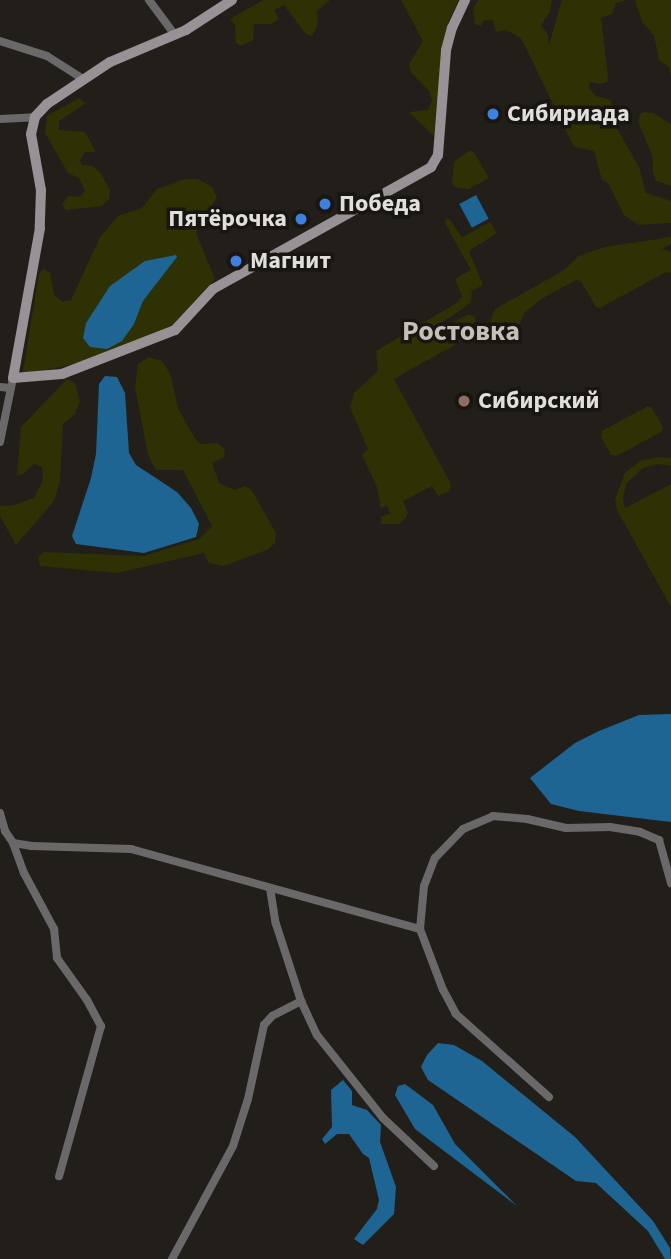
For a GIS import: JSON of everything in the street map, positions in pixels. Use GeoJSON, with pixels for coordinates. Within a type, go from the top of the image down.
{"type":"FeatureCollection","features":[{"type":"Feature","properties":{"kind":"street"},"geometry":{"type":"LineString","coordinates":[[149,0],[175,35]]}},
{"type":"Feature","properties":{"kind":"street"},"geometry":{"type":"LineString","coordinates":[[0,442],[40,228],[41,190],[31,134],[35,117],[47,104],[120,57],[175,35],[232,0]]}},
{"type":"Feature","properties":{"kind":"street"},"geometry":{"type":"LineString","coordinates":[[0,387],[62,374],[175,330],[213,289],[431,167],[438,155],[446,50],[452,28],[465,0]]}},
{"type":"Feature","properties":{"kind":"street"},"geometry":{"type":"LineString","coordinates":[[0,41],[47,56],[83,79]]}},
{"type":"Feature","properties":{"kind":"street"},"geometry":{"type":"LineString","coordinates":[[0,119],[35,117]]}},
{"type":"Feature","properties":{"kind":"street"},"geometry":{"type":"LineString","coordinates":[[0,813],[24,873],[54,929],[57,958],[87,1000],[101,1026],[59,1176]]}},
{"type":"Feature","properties":{"kind":"street"},"geometry":{"type":"LineString","coordinates":[[549,1097],[456,1014],[443,990],[420,929],[424,886],[435,858],[463,829],[494,816],[566,828],[610,827],[653,836],[662,846],[671,883]]}},
{"type":"Feature","properties":{"kind":"street"},"geometry":{"type":"LineString","coordinates":[[13,843],[131,849],[420,929]]}},
{"type":"Feature","properties":{"kind":"street"},"geometry":{"type":"LineString","coordinates":[[270,888],[276,924],[301,1001],[317,1035],[383,1118],[434,1166]]}},
{"type":"Feature","properties":{"kind":"street"},"geometry":{"type":"LineString","coordinates":[[172,1259],[233,1146],[248,1098],[264,1025],[272,1016],[301,1001]]}},
{"type":"Feature","properties":{"kind":"green space"},"geometry":{"type":"Polygon","coordinates":[[[263,0],[330,0],[317,11],[318,24],[312,36],[306,34],[284,5],[274,10],[279,19],[271,24],[254,24],[253,40],[241,46],[236,43],[235,25],[230,19],[263,0]]]}},
{"type":"Feature","properties":{"kind":"green space"},"geometry":{"type":"Polygon","coordinates":[[[401,0],[459,0],[449,20],[443,47],[434,136],[409,112],[428,110],[432,101],[429,91],[411,72],[409,64],[423,41],[401,0]]]}},
{"type":"Feature","properties":{"kind":"green space"},"geometry":{"type":"Polygon","coordinates":[[[478,0],[552,0],[550,12],[541,25],[548,35],[549,45],[562,0],[626,0],[616,3],[612,14],[601,18],[607,82],[590,82],[589,88],[596,96],[611,100],[614,123],[639,167],[646,193],[671,201],[671,223],[639,225],[624,215],[608,183],[602,180],[594,151],[574,147],[521,38],[506,30],[496,32],[493,20],[483,21],[481,26],[475,24],[473,8],[478,0]]]}},
{"type":"Feature","properties":{"kind":"green space"},"geometry":{"type":"Polygon","coordinates":[[[635,0],[671,0],[671,76],[669,67],[659,60],[654,35],[642,22],[635,0]]]}},
{"type":"Feature","properties":{"kind":"green space"},"geometry":{"type":"Polygon","coordinates":[[[79,98],[85,104],[59,121],[59,130],[85,132],[96,152],[85,152],[80,160],[82,165],[92,166],[100,172],[110,190],[109,199],[102,206],[66,210],[62,205],[68,196],[80,197],[85,191],[79,178],[68,173],[45,133],[47,116],[79,98]]]}},
{"type":"Feature","properties":{"kind":"green space"},"geometry":{"type":"Polygon","coordinates":[[[653,113],[671,124],[671,186],[656,181],[653,173],[652,155],[638,122],[640,114],[653,113]]]}},
{"type":"Feature","properties":{"kind":"green space"},"geometry":{"type":"Polygon","coordinates":[[[473,151],[489,178],[469,189],[457,188],[452,184],[454,162],[473,151]]]}},
{"type":"Feature","properties":{"kind":"green space"},"geometry":{"type":"Polygon","coordinates":[[[185,179],[198,179],[212,187],[217,197],[196,233],[215,279],[170,328],[79,363],[27,374],[23,371],[39,274],[43,269],[50,272],[54,295],[63,302],[71,300],[100,237],[118,216],[142,208],[157,189],[185,179]],[[177,257],[145,261],[134,324],[143,301],[177,257]]]}},
{"type":"Feature","properties":{"kind":"green space"},"geometry":{"type":"Polygon","coordinates":[[[446,219],[449,219],[462,237],[490,222],[497,233],[469,251],[483,285],[472,291],[471,302],[464,308],[431,329],[434,331],[469,314],[475,317],[476,333],[394,379],[451,484],[450,491],[438,496],[432,486],[403,501],[408,513],[399,524],[381,524],[381,517],[390,513],[387,506],[381,508],[377,487],[362,455],[368,449],[350,407],[354,393],[378,371],[376,351],[458,302],[462,296],[455,279],[471,270],[445,223],[446,219]]]}},
{"type":"Feature","properties":{"kind":"green space"},"geometry":{"type":"Polygon","coordinates":[[[671,237],[671,244],[662,249],[671,252],[671,273],[666,272],[600,308],[596,307],[581,281],[576,280],[541,299],[525,312],[518,327],[510,334],[494,331],[490,322],[495,309],[564,270],[579,256],[605,247],[671,237]]]}},
{"type":"Feature","properties":{"kind":"green space"},"geometry":{"type":"Polygon","coordinates":[[[149,357],[162,361],[170,373],[178,408],[194,437],[200,444],[217,443],[225,450],[224,457],[212,463],[219,483],[235,490],[245,486],[251,489],[276,533],[275,543],[267,550],[224,566],[209,563],[204,553],[117,573],[40,566],[38,558],[44,552],[144,556],[199,539],[212,526],[183,470],[156,470],[148,455],[135,387],[138,364],[149,357]]]}},
{"type":"Feature","properties":{"kind":"green space"},"geometry":{"type":"Polygon","coordinates":[[[67,379],[75,383],[80,401],[75,414],[63,424],[60,481],[54,501],[16,545],[0,516],[0,506],[14,505],[34,498],[43,480],[42,467],[34,464],[23,474],[17,475],[21,427],[67,379]]]}},
{"type":"Feature","properties":{"kind":"green space"},"geometry":{"type":"Polygon","coordinates":[[[648,406],[663,427],[661,432],[617,456],[611,455],[601,437],[602,431],[648,406]]]}},
{"type":"Feature","properties":{"kind":"green space"},"geometry":{"type":"Polygon","coordinates":[[[658,457],[671,458],[671,466],[658,464],[643,468],[626,484],[623,499],[625,508],[671,484],[671,607],[617,510],[615,499],[625,473],[640,461],[658,457]]]}},
{"type":"Feature","properties":{"kind":"water"},"geometry":{"type":"Polygon","coordinates":[[[476,195],[489,219],[472,228],[459,204],[476,195]]]}},
{"type":"Feature","properties":{"kind":"water"},"geometry":{"type":"Polygon","coordinates":[[[176,255],[143,301],[134,324],[122,341],[107,349],[90,347],[83,338],[86,323],[110,286],[145,261],[176,255]]]}},
{"type":"Feature","properties":{"kind":"water"},"geometry":{"type":"Polygon","coordinates":[[[105,376],[117,377],[125,393],[129,453],[136,465],[177,492],[191,508],[199,524],[196,537],[144,553],[76,544],[72,536],[96,454],[99,384],[105,376]]]}},
{"type":"Feature","properties":{"kind":"water"},"geometry":{"type":"Polygon","coordinates":[[[671,714],[671,822],[579,811],[551,804],[530,778],[575,743],[599,731],[639,715],[671,714]]]}},
{"type":"Feature","properties":{"kind":"water"},"geometry":{"type":"Polygon","coordinates":[[[438,1043],[454,1045],[482,1061],[575,1137],[653,1221],[670,1248],[671,1259],[665,1259],[648,1231],[596,1183],[576,1181],[428,1080],[421,1067],[438,1043]]]}},
{"type":"Feature","properties":{"kind":"water"},"geometry":{"type":"Polygon","coordinates":[[[343,1080],[352,1091],[352,1105],[367,1110],[381,1125],[380,1142],[396,1187],[394,1214],[363,1245],[354,1239],[377,1209],[379,1200],[369,1158],[349,1134],[337,1134],[325,1144],[322,1139],[332,1127],[331,1090],[343,1080]]]}},
{"type":"Feature","properties":{"kind":"water"},"geometry":{"type":"Polygon","coordinates":[[[405,1084],[433,1105],[455,1144],[517,1206],[415,1129],[395,1095],[398,1086],[405,1084]]]}},
{"type":"Feature","properties":{"kind":"place","name":"Сибириада"},"geometry":{"type":"Point","coordinates":[493,114]}},
{"type":"Feature","properties":{"kind":"place","name":"Победа"},"geometry":{"type":"Point","coordinates":[325,204]}},
{"type":"Feature","properties":{"kind":"place","name":"Пятёрочка"},"geometry":{"type":"Point","coordinates":[301,219]}},
{"type":"Feature","properties":{"kind":"place","name":"Магнит"},"geometry":{"type":"Point","coordinates":[236,261]}},
{"type":"Feature","properties":{"kind":"place","name":"Сибирский"},"geometry":{"type":"Point","coordinates":[464,401]}},
{"type":"Feature","properties":{"kind":"district","name":"Ростовка"},"geometry":{"type":"Point","coordinates":[461,331]}}]}
